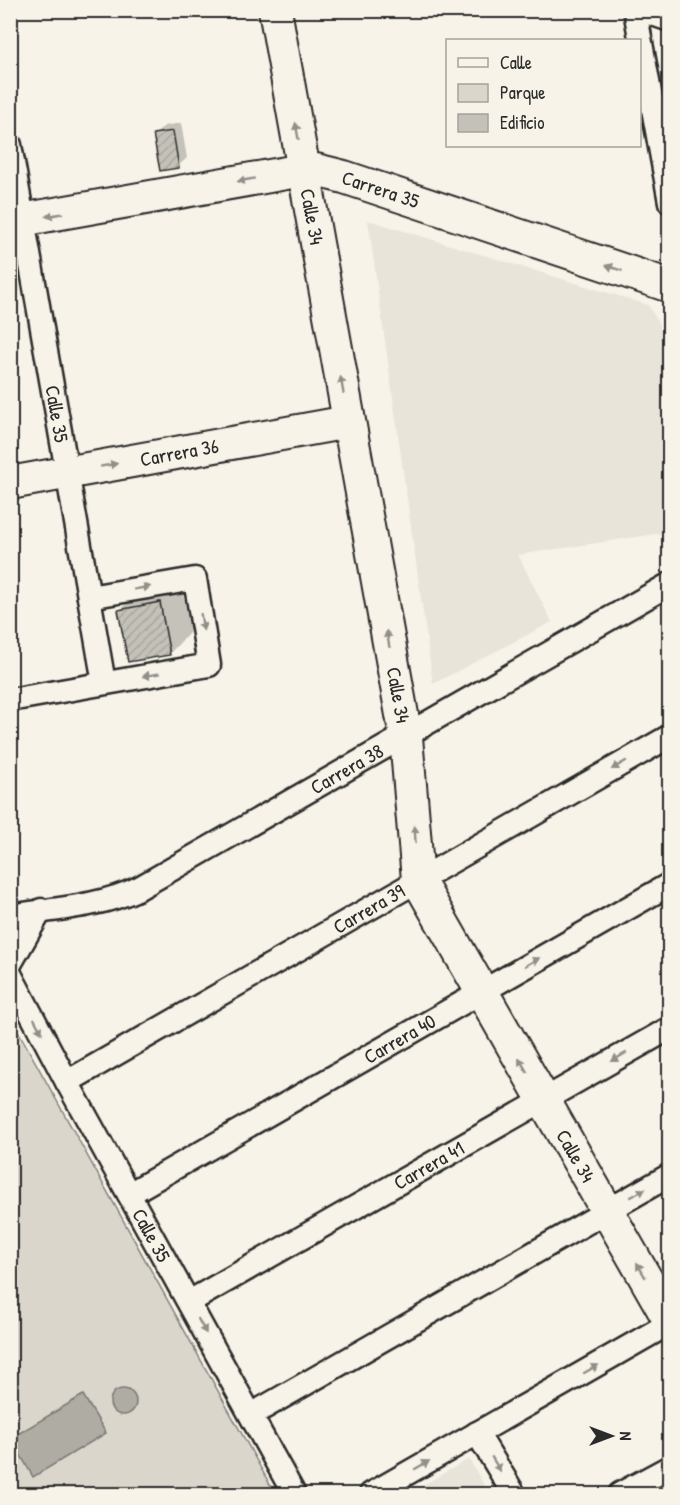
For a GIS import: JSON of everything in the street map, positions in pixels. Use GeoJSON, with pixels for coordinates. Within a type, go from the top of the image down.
{"type":"FeatureCollection","features":[{"type":"Feature","properties":{"kind":"street","name":"Calle 34"},"geometry":{"type":"LineString","coordinates":[[275,10],[406,736],[418,880],[669,1322]]}},
{"type":"Feature","properties":{"kind":"street"},"geometry":{"type":"LineString","coordinates":[[635,10],[640,39]]}},
{"type":"Feature","properties":{"kind":"street"},"geometry":{"type":"LineString","coordinates":[[641,10],[669,20]]}},
{"type":"Feature","properties":{"kind":"street"},"geometry":{"type":"LineString","coordinates":[[641,44],[669,202]]}},
{"type":"Feature","properties":{"kind":"street","name":"Calle 35"},"geometry":{"type":"LineString","coordinates":[[10,145],[17,221],[67,472],[104,683]]}},
{"type":"Feature","properties":{"kind":"street","name":"Carrera 35"},"geometry":{"type":"LineString","coordinates":[[17,221],[303,170],[316,170],[344,177],[669,286]]}},
{"type":"Feature","properties":{"kind":"street","name":"Carrera 36"},"geometry":{"type":"LineString","coordinates":[[10,483],[348,422]]}},
{"type":"Feature","properties":{"kind":"street"},"geometry":{"type":"LineString","coordinates":[[10,700],[209,665],[195,579],[89,597]]}},
{"type":"Feature","properties":{"kind":"street","name":"Carrera 38"},"geometry":{"type":"LineString","coordinates":[[10,916],[125,895],[669,584]]}},
{"type":"Feature","properties":{"kind":"street","name":"Carrera 39"},"geometry":{"type":"LineString","coordinates":[[67,1082],[669,736]]}},
{"type":"Feature","properties":{"kind":"street","name":"Carrera 40"},"geometry":{"type":"LineString","coordinates":[[129,1194],[669,884]]}},
{"type":"Feature","properties":{"kind":"street"},"geometry":{"type":"LineString","coordinates":[[10,964],[41,910]]}},
{"type":"Feature","properties":{"kind":"street","name":"Calle 35"},"geometry":{"type":"LineString","coordinates":[[10,974],[294,1494]]}},
{"type":"Feature","properties":{"kind":"street","name":"Carrera 41"},"geometry":{"type":"LineString","coordinates":[[189,1302],[669,1028]]}},
{"type":"Feature","properties":{"kind":"street"},"geometry":{"type":"LineString","coordinates":[[251,1415],[669,1175]]}},
{"type":"Feature","properties":{"kind":"street"},"geometry":{"type":"LineString","coordinates":[[371,1494],[669,1322]]}},
{"type":"Feature","properties":{"kind":"street"},"geometry":{"type":"LineString","coordinates":[[477,1434],[514,1494]]}},
{"type":"Feature","properties":{"kind":"street"},"geometry":{"type":"LineString","coordinates":[[620,1494],[669,1467]]}},
{"type":"Feature","properties":{"kind":"shaded area"},"geometry":{"type":"Polygon","coordinates":[[[368,220],[648,305],[669,341],[669,532],[518,555],[552,622],[433,684],[368,220]]]}},
{"type":"Feature","properties":{"kind":"shaded area"},"geometry":{"type":"Polygon","coordinates":[[[123,1389],[132,1393],[136,1402],[132,1411],[123,1415],[114,1411],[110,1402],[114,1393],[123,1389]]]}},
{"type":"Feature","properties":{"kind":"shaded area"},"geometry":{"type":"Polygon","coordinates":[[[83,1395],[106,1433],[33,1477],[11,1438],[83,1395]]]}},
{"type":"Feature","properties":{"kind":"shaded area"},"geometry":{"type":"Polygon","coordinates":[[[469,1459],[489,1494],[407,1494],[469,1459]]]}},
{"type":"Feature","properties":{"kind":"green space"},"geometry":{"type":"Polygon","coordinates":[[[12,1020],[268,1481],[275,1494],[11,1494],[12,1020]]]}},
{"type":"Feature","properties":{"kind":"building"},"geometry":{"type":"Polygon","coordinates":[[[173,131],[179,168],[160,171],[153,134],[173,131]]]}},
{"type":"Feature","properties":{"kind":"building"},"geometry":{"type":"Polygon","coordinates":[[[160,602],[170,655],[128,662],[118,610],[160,602]]]}}]}
